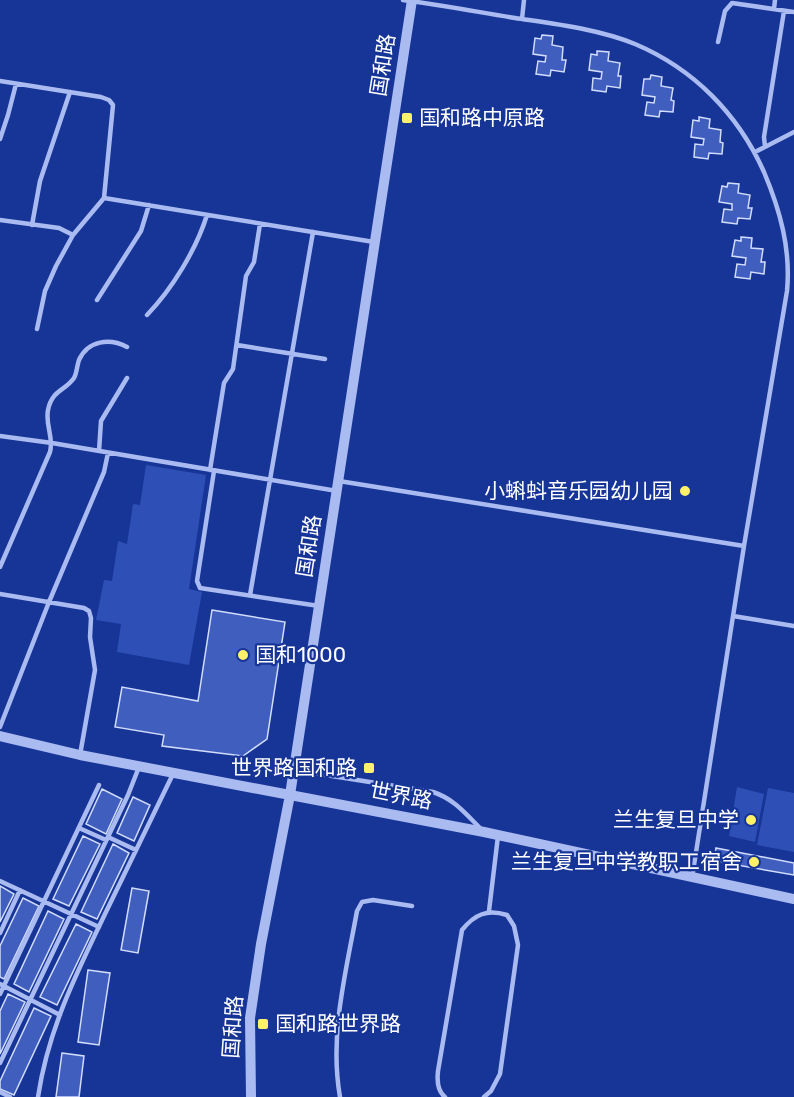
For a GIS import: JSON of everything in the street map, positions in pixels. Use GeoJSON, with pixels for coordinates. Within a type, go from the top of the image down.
{"type":"FeatureCollection","features":[{"type":"Feature","properties":{"kind":"street","name":"国和路"},"geometry":{"type":"LineString","coordinates":[[250,1097],[250,1018],[261,944],[294,770],[375,242],[409,0]]}},
{"type":"Feature","properties":{"kind":"street","name":"世界路"},"geometry":{"type":"LineString","coordinates":[[0,736],[80,755],[484,832],[794,899]]}},
{"type":"Feature","properties":{"kind":"lane"},"geometry":{"type":"LineString","coordinates":[[409,0],[574,27],[634,44],[678,67],[707,89],[741,129],[755,152],[773,194],[784,231],[789,268],[692,878]]}},
{"type":"Feature","properties":{"kind":"lane"},"geometry":{"type":"LineString","coordinates":[[522,19],[524,0]]}},
{"type":"Feature","properties":{"kind":"lane"},"geometry":{"type":"LineString","coordinates":[[774,9],[775,0]]}},
{"type":"Feature","properties":{"kind":"lane"},"geometry":{"type":"LineString","coordinates":[[718,42],[724,11],[729,4],[794,12]]}},
{"type":"Feature","properties":{"kind":"lane"},"geometry":{"type":"LineString","coordinates":[[765,147],[764,137],[784,10]]}},
{"type":"Feature","properties":{"kind":"lane"},"geometry":{"type":"LineString","coordinates":[[0,81],[101,97],[109,100],[113,105],[104,198],[73,235],[56,266],[45,291],[37,329]]}},
{"type":"Feature","properties":{"kind":"lane"},"geometry":{"type":"LineString","coordinates":[[0,139],[16,84]]}},
{"type":"Feature","properties":{"kind":"lane"},"geometry":{"type":"LineString","coordinates":[[32,225],[40,181],[70,92]]}},
{"type":"Feature","properties":{"kind":"lane"},"geometry":{"type":"LineString","coordinates":[[755,152],[794,132]]}},
{"type":"Feature","properties":{"kind":"lane"},"geometry":{"type":"LineString","coordinates":[[104,198],[375,242]]}},
{"type":"Feature","properties":{"kind":"lane"},"geometry":{"type":"LineString","coordinates":[[97,300],[141,231],[149,205]]}},
{"type":"Feature","properties":{"kind":"lane"},"geometry":{"type":"LineString","coordinates":[[147,315],[156,306],[192,251],[207,215]]}},
{"type":"Feature","properties":{"kind":"lane"},"geometry":{"type":"LineString","coordinates":[[0,220],[59,228],[73,235]]}},
{"type":"Feature","properties":{"kind":"lane"},"geometry":{"type":"LineString","coordinates":[[260,224],[254,262],[246,276],[233,369],[224,383],[197,580],[200,588],[319,606]]}},
{"type":"Feature","properties":{"kind":"lane"},"geometry":{"type":"LineString","coordinates":[[250,595],[313,232]]}},
{"type":"Feature","properties":{"kind":"lane"},"geometry":{"type":"LineString","coordinates":[[0,567],[52,442],[47,420],[52,398],[74,379],[78,360],[83,352],[98,342],[107,340],[127,347]]}},
{"type":"Feature","properties":{"kind":"lane"},"geometry":{"type":"LineString","coordinates":[[237,345],[325,359]]}},
{"type":"Feature","properties":{"kind":"lane"},"geometry":{"type":"LineString","coordinates":[[99,451],[101,422],[128,378]]}},
{"type":"Feature","properties":{"kind":"lane"},"geometry":{"type":"LineString","coordinates":[[0,436],[52,442],[269,479],[338,486],[744,546]]}},
{"type":"Feature","properties":{"kind":"lane"},"geometry":{"type":"LineString","coordinates":[[0,727],[49,602],[104,472],[108,453]]}},
{"type":"Feature","properties":{"kind":"lane"},"geometry":{"type":"LineString","coordinates":[[0,594],[84,608],[89,611],[95,670],[80,755]]}},
{"type":"Feature","properties":{"kind":"lane"},"geometry":{"type":"LineString","coordinates":[[733,616],[794,626]]}},
{"type":"Feature","properties":{"kind":"lane"},"geometry":{"type":"LineString","coordinates":[[0,1063],[140,766]]}},
{"type":"Feature","properties":{"kind":"lane"},"geometry":{"type":"LineString","coordinates":[[294,770],[433,792],[447,797],[484,832]]}},
{"type":"Feature","properties":{"kind":"lane"},"geometry":{"type":"LineString","coordinates":[[38,1097],[43,1064],[60,1015],[99,927],[174,773]]}},
{"type":"Feature","properties":{"kind":"lane"},"geometry":{"type":"LineString","coordinates":[[0,994],[2,985],[99,784]]}},
{"type":"Feature","properties":{"kind":"lane"},"geometry":{"type":"LineString","coordinates":[[79,828],[136,850]]}},
{"type":"Feature","properties":{"kind":"lane"},"geometry":{"type":"LineString","coordinates":[[489,911],[498,836]]}},
{"type":"Feature","properties":{"kind":"lane"},"geometry":{"type":"LineString","coordinates":[[0,881],[99,927]]}},
{"type":"Feature","properties":{"kind":"lane"},"geometry":{"type":"LineString","coordinates":[[0,933],[20,890]]}},
{"type":"Feature","properties":{"kind":"lane"},"geometry":{"type":"LineString","coordinates":[[340,1097],[335,1056],[338,1023],[357,911],[362,902],[373,900],[412,906]]}},
{"type":"Feature","properties":{"kind":"lane"},"geometry":{"type":"LineString","coordinates":[[445,1097],[437,1083],[438,1071],[462,930],[478,915],[489,911],[507,915],[514,926],[518,945],[500,1074],[491,1091],[484,1097]]}},
{"type":"Feature","properties":{"kind":"lane"},"geometry":{"type":"LineString","coordinates":[[2,985],[60,1015]]}},
{"type":"Feature","properties":{"kind":"lane"},"geometry":{"type":"LineString","coordinates":[[0,1092],[10,1097]]}},
{"type":"Feature","properties":{"kind":"shaded area"},"geometry":{"type":"Polygon","coordinates":[[[146,465],[206,475],[189,589],[202,592],[189,665],[117,652],[121,624],[96,620],[104,580],[112,581],[118,541],[127,544],[133,504],[140,505],[146,465]]]}},
{"type":"Feature","properties":{"kind":"shaded area"},"geometry":{"type":"Polygon","coordinates":[[[737,787],[764,794],[755,842],[729,836],[737,787]]]}},
{"type":"Feature","properties":{"kind":"shaded area"},"geometry":{"type":"Polygon","coordinates":[[[768,788],[794,793],[794,852],[757,845],[768,788]]]}},
{"type":"Feature","properties":{"kind":"building"},"geometry":{"type":"Polygon","coordinates":[[[542,35],[553,36],[552,45],[563,47],[562,60],[566,60],[564,72],[551,70],[550,76],[536,74],[538,61],[545,62],[546,56],[533,54],[535,38],[541,39],[542,35]]]}},
{"type":"Feature","properties":{"kind":"building"},"geometry":{"type":"Polygon","coordinates":[[[597,51],[609,52],[608,61],[620,63],[618,76],[621,76],[620,88],[607,86],[606,92],[592,90],[593,78],[601,79],[602,72],[589,70],[591,54],[597,55],[597,51]]]}},
{"type":"Feature","properties":{"kind":"building"},"geometry":{"type":"Polygon","coordinates":[[[651,75],[662,77],[661,86],[673,88],[671,100],[674,101],[673,112],[660,111],[659,117],[645,115],[647,102],[654,103],[655,97],[642,95],[644,79],[650,79],[651,75]]]}},
{"type":"Feature","properties":{"kind":"building"},"geometry":{"type":"Polygon","coordinates":[[[699,117],[710,119],[709,128],[721,130],[722,154],[709,153],[708,159],[694,157],[695,144],[703,145],[704,139],[691,137],[693,120],[699,121],[699,117]]]}},
{"type":"Feature","properties":{"kind":"building"},"geometry":{"type":"Polygon","coordinates":[[[728,183],[739,184],[738,193],[750,195],[748,208],[752,208],[750,219],[738,218],[737,224],[722,222],[724,209],[732,210],[732,204],[719,202],[722,186],[727,187],[728,183]]]}},
{"type":"Feature","properties":{"kind":"building"},"geometry":{"type":"Polygon","coordinates":[[[741,237],[752,238],[751,248],[763,249],[761,262],[765,262],[764,274],[751,272],[750,279],[735,277],[737,264],[745,265],[746,258],[732,256],[735,240],[741,241],[741,237]]]}},
{"type":"Feature","properties":{"kind":"building","name":"国和1000"},"geometry":{"type":"Polygon","coordinates":[[[212,610],[285,622],[267,739],[243,756],[162,746],[164,735],[115,727],[122,687],[198,701],[212,610]]]}},
{"type":"Feature","properties":{"kind":"building"},"geometry":{"type":"Polygon","coordinates":[[[102,789],[122,799],[106,834],[86,824],[102,789]]]}},
{"type":"Feature","properties":{"kind":"building"},"geometry":{"type":"Polygon","coordinates":[[[133,797],[150,805],[134,841],[117,833],[133,797]]]}},
{"type":"Feature","properties":{"kind":"building"},"geometry":{"type":"Polygon","coordinates":[[[83,836],[100,844],[69,906],[53,899],[83,836]]]}},
{"type":"Feature","properties":{"kind":"building"},"geometry":{"type":"Polygon","coordinates":[[[113,844],[129,853],[97,919],[81,912],[113,844]]]}},
{"type":"Feature","properties":{"kind":"building","name":"兰生复旦中学教职工宿舍"},"geometry":{"type":"Polygon","coordinates":[[[716,848],[794,863],[794,875],[714,861],[716,848]]]}},
{"type":"Feature","properties":{"kind":"building"},"geometry":{"type":"Polygon","coordinates":[[[0,886],[14,894],[0,922],[0,886]]]}},
{"type":"Feature","properties":{"kind":"building"},"geometry":{"type":"Polygon","coordinates":[[[132,888],[149,891],[138,953],[121,950],[132,888]]]}},
{"type":"Feature","properties":{"kind":"building"},"geometry":{"type":"Polygon","coordinates":[[[23,898],[39,906],[4,979],[0,977],[0,946],[23,898]]]}},
{"type":"Feature","properties":{"kind":"building"},"geometry":{"type":"Polygon","coordinates":[[[48,911],[64,919],[29,992],[14,984],[48,911]]]}},
{"type":"Feature","properties":{"kind":"building"},"geometry":{"type":"Polygon","coordinates":[[[76,924],[92,932],[57,1005],[40,997],[76,924]]]}},
{"type":"Feature","properties":{"kind":"building"},"geometry":{"type":"Polygon","coordinates":[[[88,970],[110,973],[99,1045],[78,1042],[88,970]]]}},
{"type":"Feature","properties":{"kind":"building"},"geometry":{"type":"Polygon","coordinates":[[[8,994],[25,1002],[0,1054],[0,1011],[8,994]]]}},
{"type":"Feature","properties":{"kind":"building"},"geometry":{"type":"Polygon","coordinates":[[[34,1008],[51,1016],[14,1095],[0,1089],[0,1081],[34,1008]]]}},
{"type":"Feature","properties":{"kind":"building"},"geometry":{"type":"Polygon","coordinates":[[[62,1053],[84,1056],[79,1097],[56,1097],[62,1053]]]}},
{"type":"Feature","properties":{"kind":"place","name":"国和路中原路"},"geometry":{"type":"Point","coordinates":[407,118]}},
{"type":"Feature","properties":{"kind":"place","name":"小蝌蚪音乐园幼儿园"},"geometry":{"type":"Point","coordinates":[685,491]}},
{"type":"Feature","properties":{"kind":"place","name":"国和1000"},"geometry":{"type":"Point","coordinates":[243,655]}},
{"type":"Feature","properties":{"kind":"place","name":"世界路国和路"},"geometry":{"type":"Point","coordinates":[369,768]}},
{"type":"Feature","properties":{"kind":"place","name":"兰生复旦中学"},"geometry":{"type":"Point","coordinates":[751,820]}},
{"type":"Feature","properties":{"kind":"place","name":"兰生复旦中学教职工宿舍"},"geometry":{"type":"Point","coordinates":[754,862]}},
{"type":"Feature","properties":{"kind":"place","name":"国和路世界路"},"geometry":{"type":"Point","coordinates":[263,1024]}}]}
